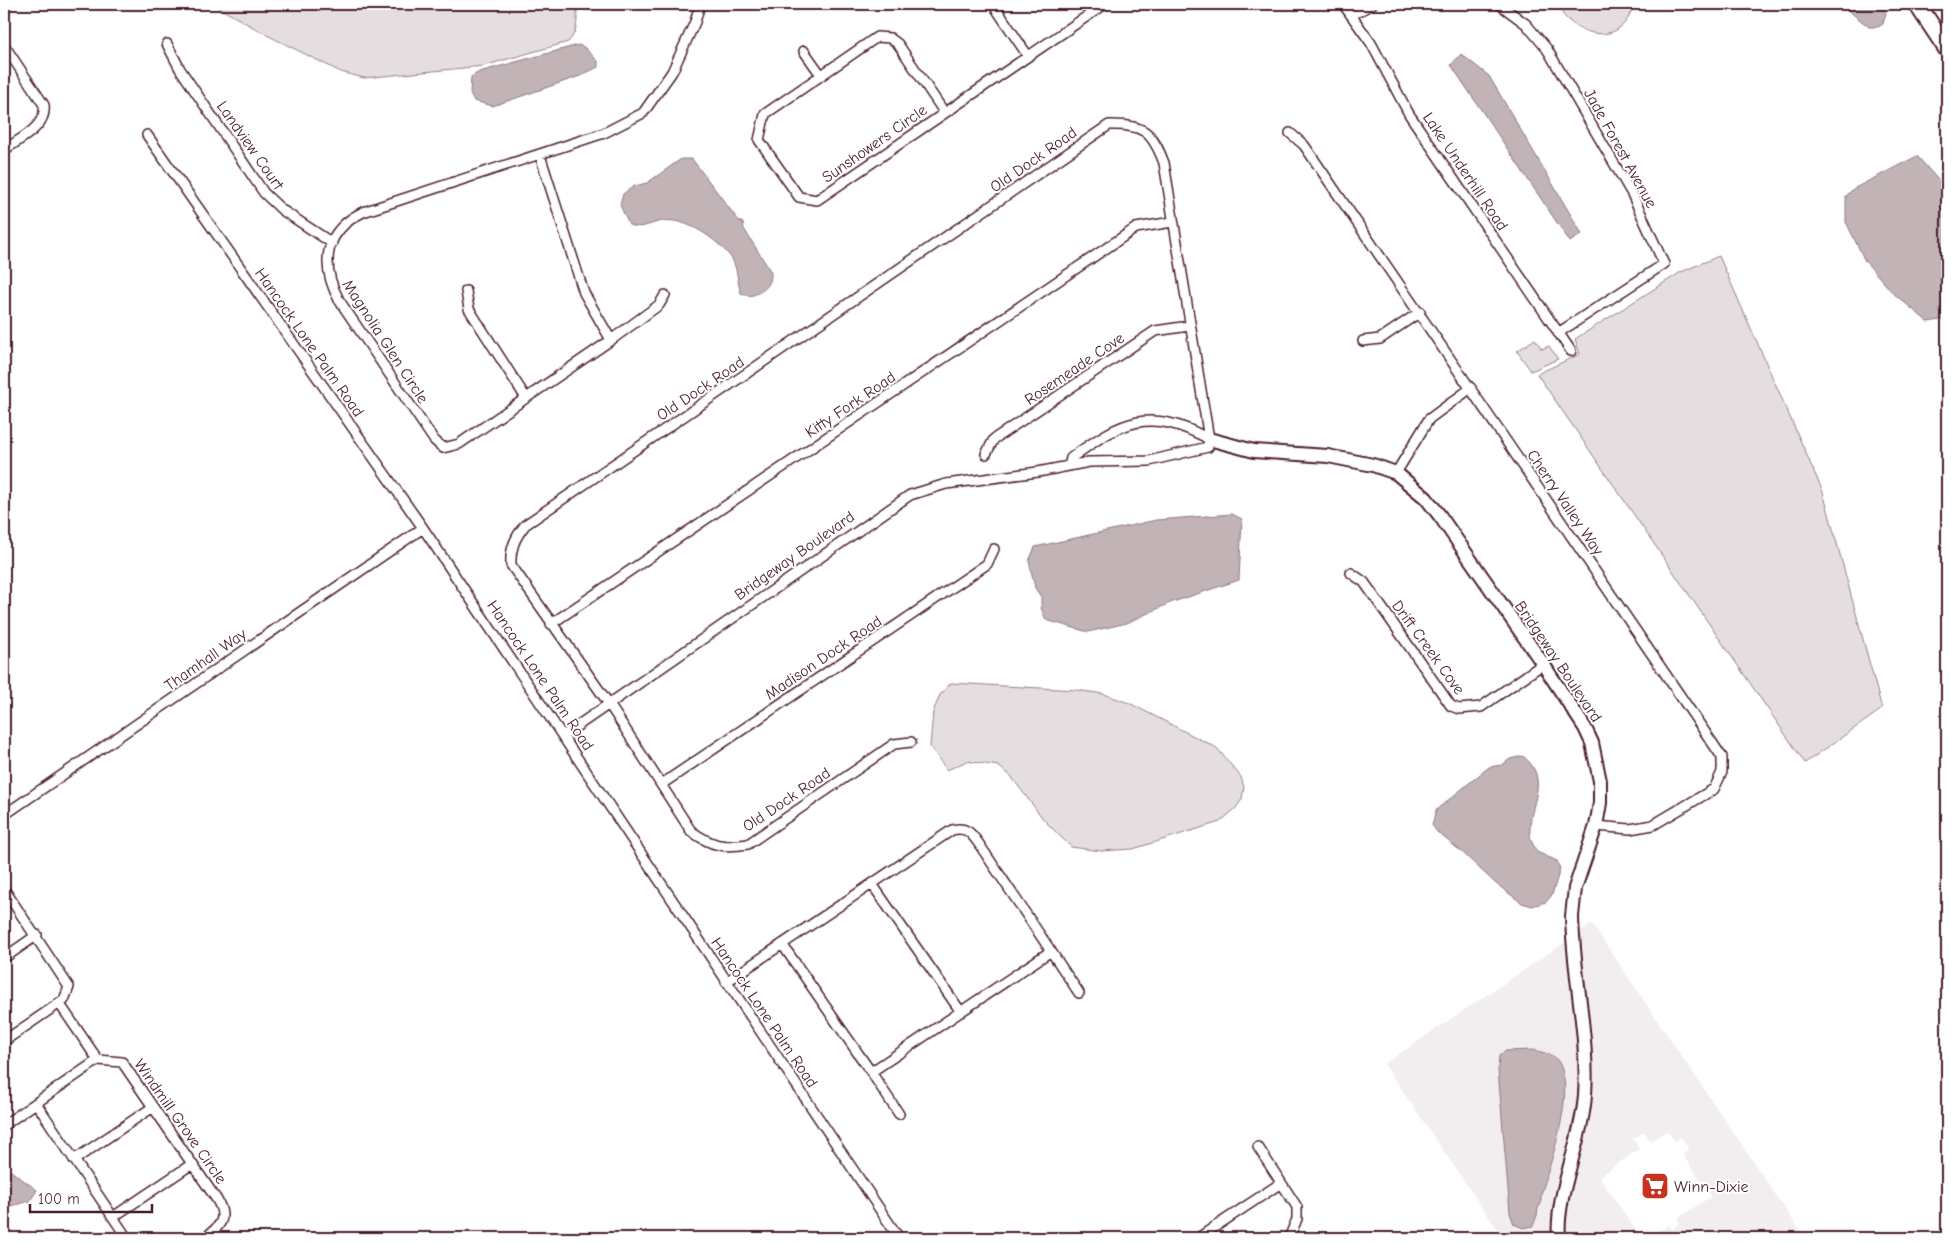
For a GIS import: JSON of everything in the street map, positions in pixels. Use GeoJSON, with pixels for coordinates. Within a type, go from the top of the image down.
{"type":"FeatureCollection","features":[{"type":"Feature","properties":{"kind":"highway"},"geometry":{"type":"LineString","coordinates":[[1917,4],[1947,49]]}},
{"type":"Feature","properties":{"kind":"street","name":"Magnolia Glen Circle"},"geometry":{"type":"LineString","coordinates":[[664,295],[659,305],[611,340],[459,444],[443,448],[438,444],[356,325],[329,282],[327,262],[337,231],[348,220],[363,212],[540,156],[604,133],[643,113],[672,72],[700,4]]}},
{"type":"Feature","properties":{"kind":"street"},"geometry":{"type":"LineString","coordinates":[[993,4],[1028,56]]}},
{"type":"Feature","properties":{"kind":"street","name":"Sunshowers Circle"},"geometry":{"type":"LineString","coordinates":[[944,112],[898,44],[890,38],[877,37],[766,114],[759,140],[799,197],[817,200],[1105,4]]}},
{"type":"Feature","properties":{"kind":"street","name":"Lake Underhill Road"},"geometry":{"type":"LineString","coordinates":[[1343,4],[1378,55],[1409,114],[1571,351]]}},
{"type":"Feature","properties":{"kind":"street"},"geometry":{"type":"LineString","coordinates":[[1352,15],[1372,4]]}},
{"type":"Feature","properties":{"kind":"street","name":"Jade Forest Avenue"},"geometry":{"type":"LineString","coordinates":[[1499,4],[1526,24],[1547,49],[1632,194],[1664,264],[1558,333]]}},
{"type":"Feature","properties":{"kind":"street","name":"Landview Court"},"geometry":{"type":"LineString","coordinates":[[167,44],[180,69],[264,193],[282,210],[332,242]]}},
{"type":"Feature","properties":{"kind":"street"},"geometry":{"type":"LineString","coordinates":[[4,45],[44,104],[45,114],[42,122],[4,150]]}},
{"type":"Feature","properties":{"kind":"street"},"geometry":{"type":"LineString","coordinates":[[804,52],[821,75]]}},
{"type":"Feature","properties":{"kind":"street","name":"Old Dock Road"},"geometry":{"type":"LineString","coordinates":[[911,742],[894,744],[748,844],[730,847],[708,844],[691,831],[609,704],[511,565],[510,550],[517,535],[525,525],[1109,124],[1127,124],[1146,131],[1156,142],[1164,163],[1172,222],[1209,439]]}},
{"type":"Feature","properties":{"kind":"street","name":"Cherry Valley Way"},"geometry":{"type":"LineString","coordinates":[[1290,133],[1304,145],[1420,312],[1722,757],[1722,772],[1714,789],[1653,825],[1630,829],[1596,826]]}},
{"type":"Feature","properties":{"kind":"street","name":"Hancock Lone Palm Road"},"geometry":{"type":"LineString","coordinates":[[147,135],[423,528],[564,735],[726,982],[899,1238]]}},
{"type":"Feature","properties":{"kind":"street"},"geometry":{"type":"LineString","coordinates":[[540,156],[584,293],[611,340]]}},
{"type":"Feature","properties":{"kind":"street","name":"Kitty Fork Road"},"geometry":{"type":"LineString","coordinates":[[551,624],[1136,228],[1172,222]]}},
{"type":"Feature","properties":{"kind":"street"},"geometry":{"type":"LineString","coordinates":[[466,291],[469,309],[526,398]]}},
{"type":"Feature","properties":{"kind":"street"},"geometry":{"type":"LineString","coordinates":[[1363,341],[1380,339],[1420,312]]}},
{"type":"Feature","properties":{"kind":"street","name":"Rosemeade Cove"},"geometry":{"type":"LineString","coordinates":[[986,454],[994,439],[1156,330],[1189,326]]}},
{"type":"Feature","properties":{"kind":"street"},"geometry":{"type":"LineString","coordinates":[[1396,473],[1429,419],[1470,388]]}},
{"type":"Feature","properties":{"kind":"street","name":"Bridgeway Boulevard"},"geometry":{"type":"LineString","coordinates":[[1069,466],[1071,458],[1099,438],[1121,426],[1143,420],[1173,423],[1209,439],[1254,451],[1356,460],[1396,473],[1426,498],[1440,516],[1585,728],[1592,743],[1600,781],[1600,803],[1596,826],[1575,888],[1572,916],[1574,964],[1580,1013],[1585,1093],[1583,1113],[1562,1203],[1560,1238]]}},
{"type":"Feature","properties":{"kind":"street","name":"Bridgeway Boulevard"},"geometry":{"type":"LineString","coordinates":[[564,735],[910,495],[946,484],[1089,462],[1149,461],[1208,447],[1209,439]]}},
{"type":"Feature","properties":{"kind":"street","name":"Thamhall Way"},"geometry":{"type":"LineString","coordinates":[[4,815],[423,528]]}},
{"type":"Feature","properties":{"kind":"street","name":"Madison Dock Road"},"geometry":{"type":"LineString","coordinates":[[662,784],[987,564],[994,549]]}},
{"type":"Feature","properties":{"kind":"street","name":"Drift Creek Cove"},"geometry":{"type":"LineString","coordinates":[[1351,573],[1364,582],[1451,706],[1459,709],[1481,707],[1543,664]]}},
{"type":"Feature","properties":{"kind":"street"},"geometry":{"type":"LineString","coordinates":[[726,982],[952,830],[960,828],[967,830],[1079,994]]}},
{"type":"Feature","properties":{"kind":"street"},"geometry":{"type":"LineString","coordinates":[[872,884],[961,1012]]}},
{"type":"Feature","properties":{"kind":"street"},"geometry":{"type":"LineString","coordinates":[[4,889],[70,987],[68,996],[59,1004],[4,1041]]}},
{"type":"Feature","properties":{"kind":"street"},"geometry":{"type":"LineString","coordinates":[[4,958],[36,935]]}},
{"type":"Feature","properties":{"kind":"street"},"geometry":{"type":"LineString","coordinates":[[782,944],[899,1114]]}},
{"type":"Feature","properties":{"kind":"street"},"geometry":{"type":"LineString","coordinates":[[871,1072],[1051,951]]}},
{"type":"Feature","properties":{"kind":"street"},"geometry":{"type":"LineString","coordinates":[[4,1125],[98,1060],[59,1004]]}},
{"type":"Feature","properties":{"kind":"street","name":"Windmill Grove Circle"},"geometry":{"type":"LineString","coordinates":[[98,1060],[122,1062],[217,1200],[224,1216],[218,1227],[204,1238]]}},
{"type":"Feature","properties":{"kind":"street"},"geometry":{"type":"LineString","coordinates":[[36,1103],[127,1238]]}},
{"type":"Feature","properties":{"kind":"street"},"geometry":{"type":"LineString","coordinates":[[74,1160],[153,1107]]}},
{"type":"Feature","properties":{"kind":"street"},"geometry":{"type":"LineString","coordinates":[[1258,1147],[1297,1207],[1297,1219],[1288,1238]]}},
{"type":"Feature","properties":{"kind":"street"},"geometry":{"type":"LineString","coordinates":[[113,1218],[192,1164]]}},
{"type":"Feature","properties":{"kind":"street"},"geometry":{"type":"LineString","coordinates":[[1198,1238],[1281,1183]]}},
{"type":"Feature","properties":{"kind":"shaded area"},"geometry":{"type":"Polygon","coordinates":[[[212,4],[576,4],[577,20],[574,34],[568,42],[483,66],[364,78],[341,72],[269,36],[212,4]]]}},
{"type":"Feature","properties":{"kind":"shaded area"},"geometry":{"type":"Polygon","coordinates":[[[1557,4],[1633,4],[1629,16],[1623,25],[1616,30],[1597,34],[1577,27],[1568,20],[1557,4]]]}},
{"type":"Feature","properties":{"kind":"shaded area"},"geometry":{"type":"Polygon","coordinates":[[[1840,4],[1880,4],[1886,13],[1883,24],[1878,27],[1869,27],[1840,4]]]}},
{"type":"Feature","properties":{"kind":"shaded area"},"geometry":{"type":"Polygon","coordinates":[[[578,45],[584,47],[598,61],[598,67],[580,76],[493,106],[474,101],[470,93],[471,77],[479,72],[578,45]]]}},
{"type":"Feature","properties":{"kind":"shaded area"},"geometry":{"type":"Polygon","coordinates":[[[1461,54],[1489,76],[1582,234],[1570,242],[1451,65],[1461,54]]]}},
{"type":"Feature","properties":{"kind":"shaded area"},"geometry":{"type":"Polygon","coordinates":[[[1917,156],[1947,190],[1947,319],[1928,322],[1893,293],[1865,261],[1846,222],[1846,196],[1853,189],[1917,156]]]}},
{"type":"Feature","properties":{"kind":"shaded area"},"geometry":{"type":"Polygon","coordinates":[[[681,159],[692,159],[739,221],[743,223],[744,229],[771,272],[768,285],[759,293],[750,296],[741,293],[732,259],[727,252],[702,232],[682,223],[672,221],[642,226],[629,225],[620,205],[623,194],[634,186],[647,183],[681,159]]]}},
{"type":"Feature","properties":{"kind":"shaded area"},"geometry":{"type":"Polygon","coordinates":[[[1719,256],[1823,492],[1882,709],[1805,763],[1537,374],[1580,354],[1575,339],[1681,272],[1719,256]]]}},
{"type":"Feature","properties":{"kind":"shaded area"},"geometry":{"type":"Polygon","coordinates":[[[1535,339],[1542,349],[1549,346],[1558,359],[1531,371],[1517,351],[1535,339]]]}},
{"type":"Feature","properties":{"kind":"shaded area"},"geometry":{"type":"Polygon","coordinates":[[[1232,514],[1242,519],[1239,580],[1170,603],[1127,623],[1088,632],[1046,620],[1041,608],[1041,597],[1035,588],[1029,561],[1035,547],[1156,520],[1232,514]]]}},
{"type":"Feature","properties":{"kind":"shaded area"},"geometry":{"type":"Polygon","coordinates":[[[951,683],[1076,690],[1104,694],[1129,703],[1217,748],[1241,777],[1244,787],[1242,799],[1236,808],[1220,822],[1133,849],[1101,851],[1071,847],[1044,820],[1010,775],[998,766],[967,761],[947,770],[930,747],[933,712],[940,695],[951,683]]]}},
{"type":"Feature","properties":{"kind":"shaded area"},"geometry":{"type":"Polygon","coordinates":[[[1523,756],[1532,765],[1537,783],[1537,793],[1530,823],[1531,838],[1537,852],[1557,861],[1560,869],[1552,895],[1546,902],[1532,906],[1522,903],[1495,883],[1437,832],[1432,825],[1436,810],[1489,767],[1502,765],[1510,759],[1523,756]]]}},
{"type":"Feature","properties":{"kind":"shaded area"},"geometry":{"type":"Polygon","coordinates":[[[1592,924],[1805,1238],[1649,1238],[1669,1225],[1672,1229],[1680,1223],[1677,1219],[1711,1196],[1682,1154],[1689,1149],[1681,1137],[1675,1141],[1667,1131],[1651,1141],[1644,1132],[1633,1139],[1639,1149],[1599,1177],[1641,1238],[1503,1238],[1384,1064],[1592,924]]]}},
{"type":"Feature","properties":{"kind":"shaded area"},"geometry":{"type":"Polygon","coordinates":[[[1534,1050],[1553,1056],[1561,1067],[1564,1083],[1564,1102],[1556,1144],[1541,1195],[1541,1204],[1533,1226],[1523,1228],[1514,1224],[1510,1213],[1498,1070],[1499,1056],[1504,1051],[1534,1050]]]}},
{"type":"Feature","properties":{"kind":"shaded area"},"geometry":{"type":"Polygon","coordinates":[[[4,1171],[11,1171],[37,1190],[30,1201],[4,1208],[4,1171]]]}},
{"type":"Feature","properties":{"kind":"place","name":"Winn-Dixie"},"geometry":{"type":"Point","coordinates":[1655,1186]}}]}
